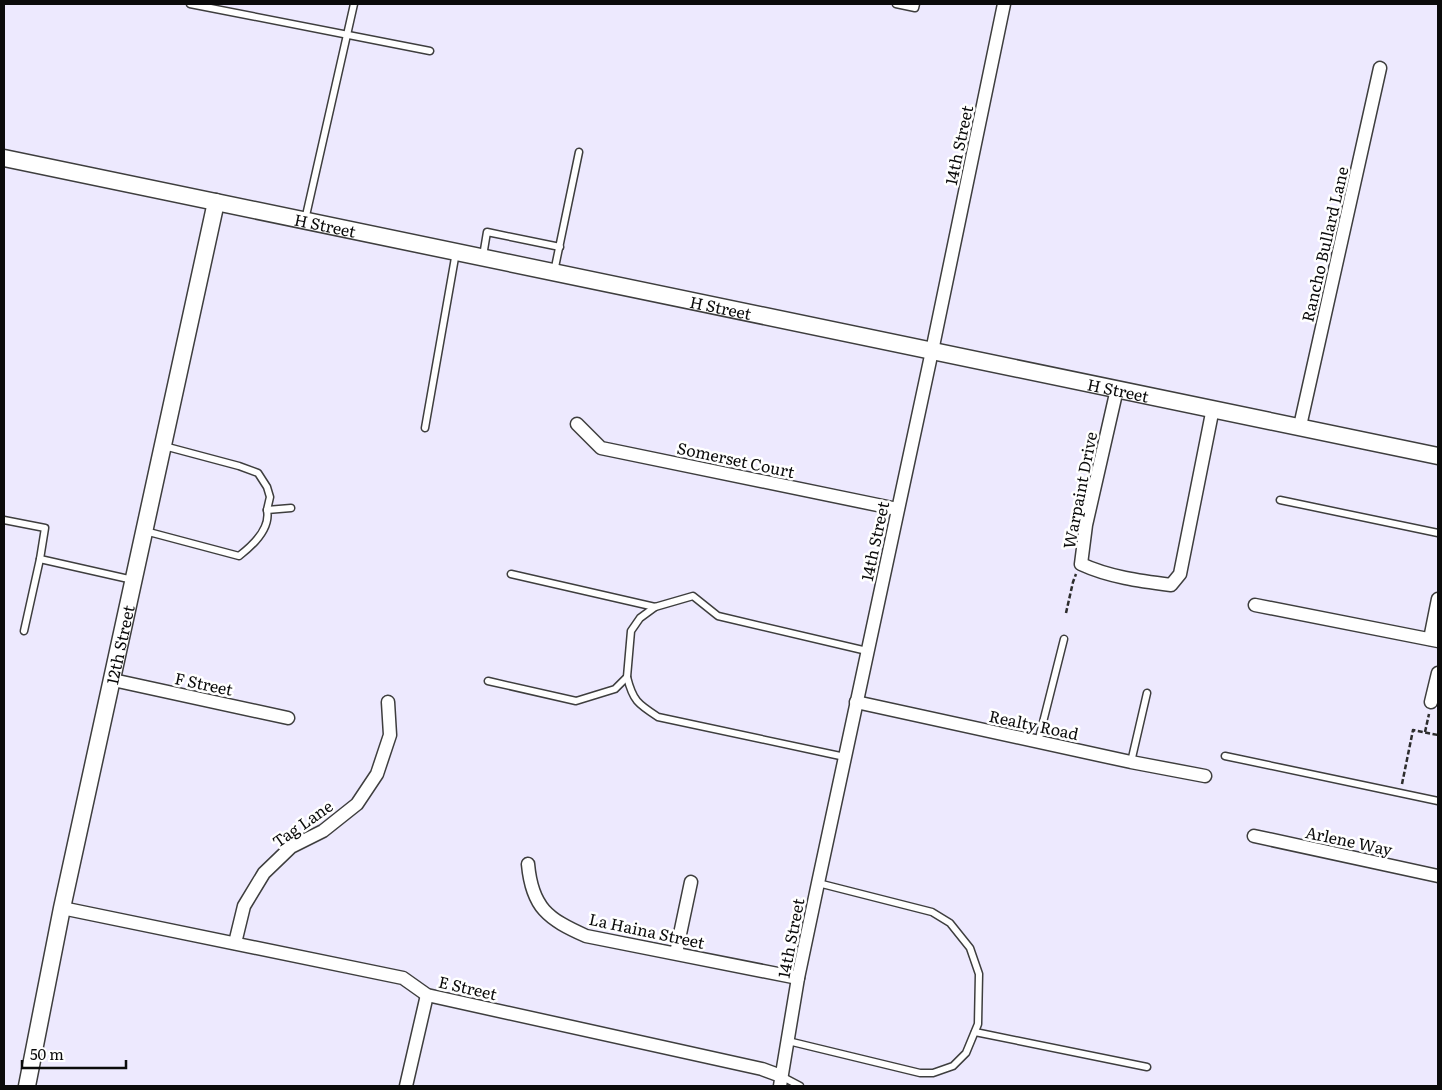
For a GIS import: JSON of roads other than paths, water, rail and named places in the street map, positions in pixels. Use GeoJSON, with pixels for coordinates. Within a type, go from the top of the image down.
{"type":"FeatureCollection","features":[{"type":"Feature","properties":{"kind":"street","name":"14th Street"},"geometry":{"type":"LineString","coordinates":[[780,1081],[798,978],[1004,4]]}},
{"type":"Feature","properties":{"kind":"street","name":"Rancho Bullard Lane"},"geometry":{"type":"LineString","coordinates":[[1300,426],[1380,68]]}},
{"type":"Feature","properties":{"kind":"street","name":"H Street"},"geometry":{"type":"LineString","coordinates":[[4,158],[1438,456]]}},
{"type":"Feature","properties":{"kind":"street","name":"12th Street"},"geometry":{"type":"LineString","coordinates":[[27,1086],[62,908],[216,202]]}},
{"type":"Feature","properties":{"kind":"street","name":"Warpaint Drive"},"geometry":{"type":"LineString","coordinates":[[1117,388],[1086,525],[1081,564],[1098,572],[1171,585],[1180,574],[1213,408]]}},
{"type":"Feature","properties":{"kind":"street","name":"Somerset Court"},"geometry":{"type":"LineString","coordinates":[[576,424],[601,448],[897,510]]}},
{"type":"Feature","properties":{"kind":"street"},"geometry":{"type":"LineString","coordinates":[[1255,605],[1434,640],[1438,599]]}},
{"type":"Feature","properties":{"kind":"street"},"geometry":{"type":"LineString","coordinates":[[1431,702],[1438,673]]}},
{"type":"Feature","properties":{"kind":"street","name":"F Street"},"geometry":{"type":"LineString","coordinates":[[113,680],[288,718]]}},
{"type":"Feature","properties":{"kind":"street","name":"Tag Lane"},"geometry":{"type":"LineString","coordinates":[[235,943],[244,906],[264,874],[291,847],[323,831],[358,803],[377,774],[390,735],[388,702]]}},
{"type":"Feature","properties":{"kind":"street","name":"Realty Road"},"geometry":{"type":"LineString","coordinates":[[856,702],[1131,762],[1205,776]]}},
{"type":"Feature","properties":{"kind":"street","name":"Arlene Way"},"geometry":{"type":"LineString","coordinates":[[1254,836],[1438,876]]}},
{"type":"Feature","properties":{"kind":"street","name":"La Haina Street"},"geometry":{"type":"LineString","coordinates":[[528,864],[530,883],[544,911],[559,924],[586,936],[798,978]]}},
{"type":"Feature","properties":{"kind":"street"},"geometry":{"type":"LineString","coordinates":[[676,953],[691,882]]}},
{"type":"Feature","properties":{"kind":"street","name":"E Street"},"geometry":{"type":"LineString","coordinates":[[62,908],[403,978],[427,995],[762,1069],[780,1081]]}},
{"type":"Feature","properties":{"kind":"street"},"geometry":{"type":"LineString","coordinates":[[406,1086],[427,995]]}},
{"type":"Feature","properties":{"kind":"lane"},"geometry":{"type":"LineString","coordinates":[[190,4],[430,51]]}},
{"type":"Feature","properties":{"kind":"lane"},"geometry":{"type":"LineString","coordinates":[[305,221],[354,4]]}},
{"type":"Feature","properties":{"kind":"lane"},"geometry":{"type":"LineString","coordinates":[[896,4],[915,8],[916,4]]}},
{"type":"Feature","properties":{"kind":"lane"},"geometry":{"type":"LineString","coordinates":[[554,273],[579,152]]}},
{"type":"Feature","properties":{"kind":"lane"},"geometry":{"type":"LineString","coordinates":[[482,258],[487,232],[560,247]]}},
{"type":"Feature","properties":{"kind":"lane"},"geometry":{"type":"LineString","coordinates":[[425,428],[456,252]]}},
{"type":"Feature","properties":{"kind":"lane"},"geometry":{"type":"LineString","coordinates":[[145,531],[239,556],[258,540],[268,515],[267,510],[270,497],[258,473],[239,466],[163,446]]}},
{"type":"Feature","properties":{"kind":"lane"},"geometry":{"type":"LineString","coordinates":[[1280,500],[1438,533]]}},
{"type":"Feature","properties":{"kind":"lane"},"geometry":{"type":"LineString","coordinates":[[267,510],[291,508]]}},
{"type":"Feature","properties":{"kind":"lane"},"geometry":{"type":"LineString","coordinates":[[4,520],[45,528],[24,631]]}},
{"type":"Feature","properties":{"kind":"lane"},"geometry":{"type":"LineString","coordinates":[[40,560],[134,580]]}},
{"type":"Feature","properties":{"kind":"lane"},"geometry":{"type":"LineString","coordinates":[[511,574],[655,607]]}},
{"type":"Feature","properties":{"kind":"lane"},"geometry":{"type":"LineString","coordinates":[[845,758],[658,717],[638,703],[631,692],[627,677],[631,631],[640,618],[655,607],[693,596],[718,616],[867,651]]}},
{"type":"Feature","properties":{"kind":"lane"},"geometry":{"type":"LineString","coordinates":[[1038,742],[1064,638]]}},
{"type":"Feature","properties":{"kind":"lane"},"geometry":{"type":"LineString","coordinates":[[488,681],[576,701],[615,689],[627,677]]}},
{"type":"Feature","properties":{"kind":"lane"},"geometry":{"type":"LineString","coordinates":[[1131,762],[1147,693]]}},
{"type":"Feature","properties":{"kind":"lane"},"geometry":{"type":"LineString","coordinates":[[1225,756],[1438,801]]}},
{"type":"Feature","properties":{"kind":"lane"},"geometry":{"type":"LineString","coordinates":[[788,1041],[920,1073],[933,1073],[953,1066],[966,1053],[978,1024],[979,974],[970,948],[950,923],[932,912],[818,883]]}},
{"type":"Feature","properties":{"kind":"lane"},"geometry":{"type":"LineString","coordinates":[[975,1032],[1147,1066]]}},
{"type":"Feature","properties":{"kind":"lane"},"geometry":{"type":"LineString","coordinates":[[780,1081],[800,1086]]}}]}
